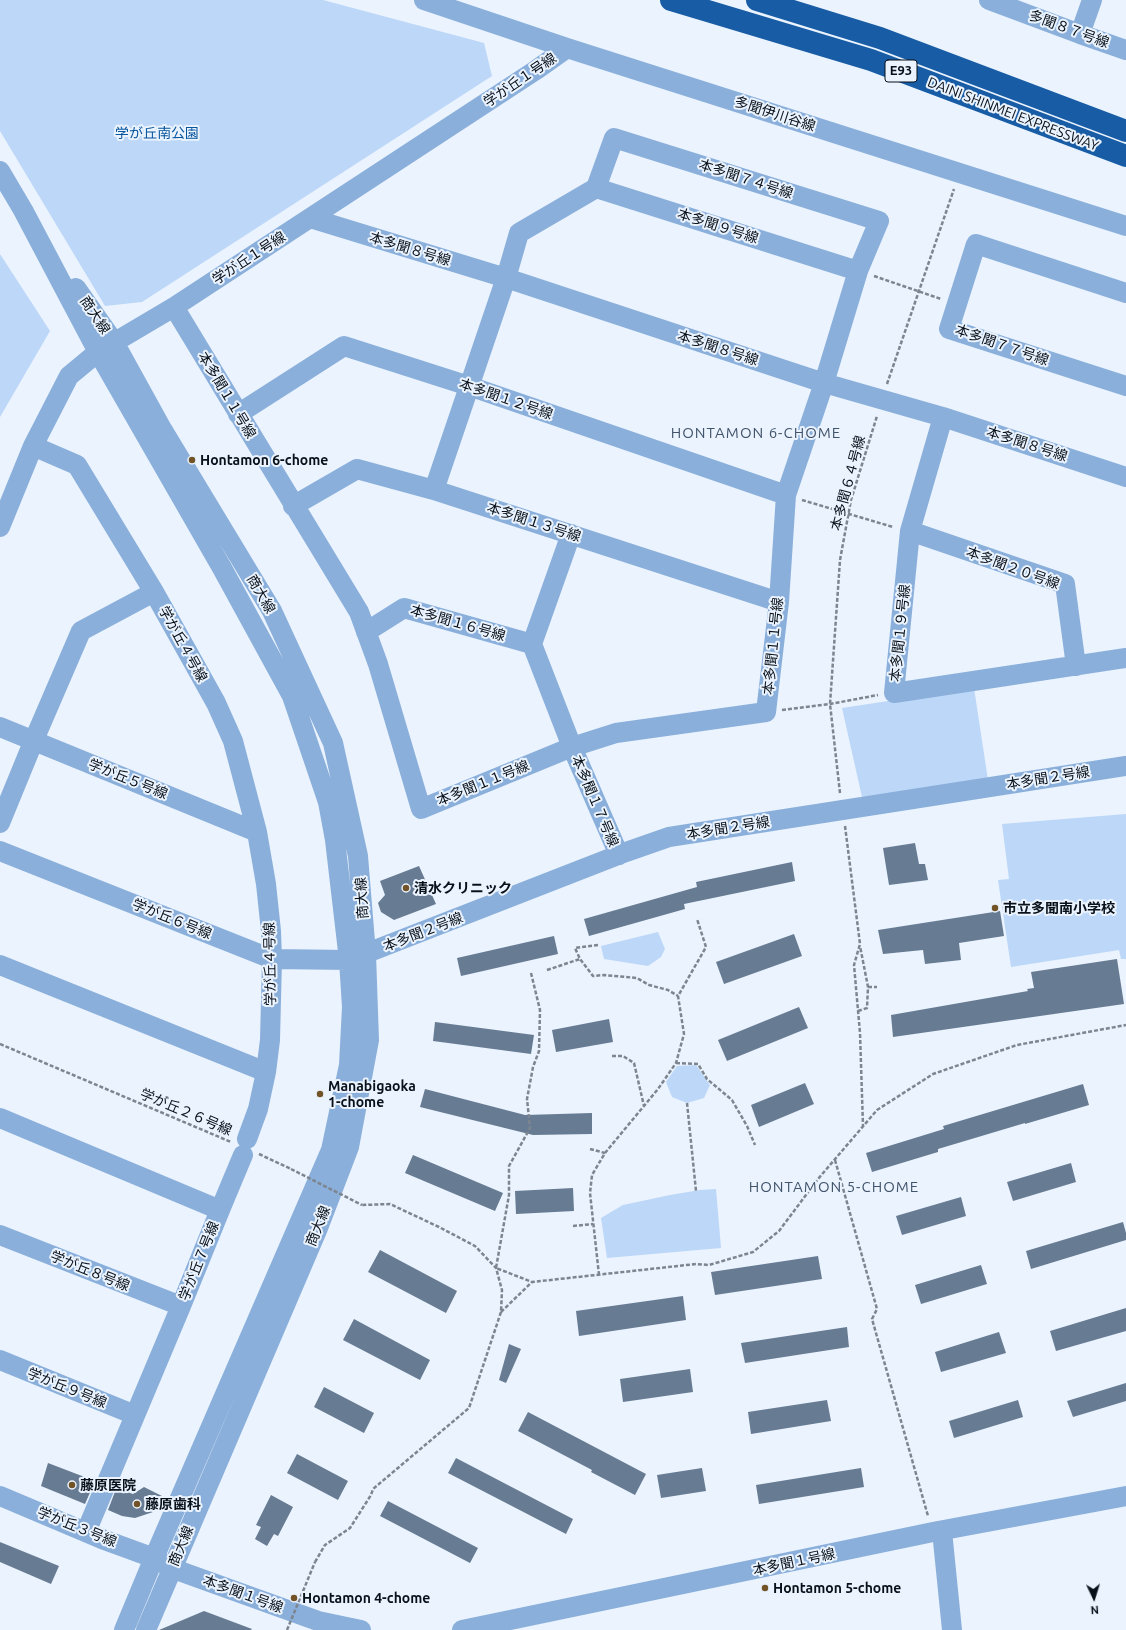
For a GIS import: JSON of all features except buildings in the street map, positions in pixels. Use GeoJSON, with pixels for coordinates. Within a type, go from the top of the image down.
{"type":"FeatureCollection","features":[{"type":"Feature","properties":{"kind":"highway","name":"DAINI SHINMEI EXPRESSWAY"},"geometry":{"type":"LineString","coordinates":[[671,0],[871,60],[1126,156]]}},
{"type":"Feature","properties":{"kind":"highway","name":"DAINI SHINMEI EXPRESSWAY"},"geometry":{"type":"LineString","coordinates":[[757,0],[880,38],[1126,131]]}},
{"type":"Feature","properties":{"kind":"street","name":"多聞伊川谷線"},"geometry":{"type":"LineString","coordinates":[[424,0],[567,48],[1126,226]]}},
{"type":"Feature","properties":{"kind":"street","name":"多聞８７号線"},"geometry":{"type":"LineString","coordinates":[[989,0],[1126,50]]}},
{"type":"Feature","properties":{"kind":"street"},"geometry":{"type":"LineString","coordinates":[[1080,34],[1092,0]]}},
{"type":"Feature","properties":{"kind":"street","name":"学が丘１号線"},"geometry":{"type":"LineString","coordinates":[[0,527],[33,446],[69,376],[106,347],[174,308],[567,48]]}},
{"type":"Feature","properties":{"kind":"street","name":"本多聞７４号線"},"geometry":{"type":"LineString","coordinates":[[596,188],[614,138],[879,221],[858,271]]}},
{"type":"Feature","properties":{"kind":"street","name":"商大線"},"geometry":{"type":"LineString","coordinates":[[0,171],[106,347],[162,429],[272,611],[333,743],[358,856],[358,957],[352,1007],[349,1065],[331,1150],[124,1630]]}},
{"type":"Feature","properties":{"kind":"street"},"geometry":{"type":"LineString","coordinates":[[434,490],[506,278],[519,233],[596,188]]}},
{"type":"Feature","properties":{"kind":"street","name":"本多聞９号線"},"geometry":{"type":"LineString","coordinates":[[596,188],[858,271]]}},
{"type":"Feature","properties":{"kind":"street","name":"本多聞８号線"},"geometry":{"type":"LineString","coordinates":[[310,218],[506,278],[824,383],[943,417],[1126,477]]}},
{"type":"Feature","properties":{"kind":"street","name":"本多聞７７号線"},"geometry":{"type":"LineString","coordinates":[[1126,293],[976,244],[949,329],[1126,386]]}},
{"type":"Feature","properties":{"kind":"street"},"geometry":{"type":"LineString","coordinates":[[824,383],[858,271]]}},
{"type":"Feature","properties":{"kind":"street","name":"本多聞１１号線"},"geometry":{"type":"LineString","coordinates":[[174,308],[358,612],[378,664],[421,809],[572,747],[616,732],[766,712],[779,602],[786,495],[824,383]]}},
{"type":"Feature","properties":{"kind":"street","name":"本多聞１２号線"},"geometry":{"type":"LineString","coordinates":[[238,414],[344,346],[469,386],[786,495]]}},
{"type":"Feature","properties":{"kind":"street","name":"本多聞１９号線"},"geometry":{"type":"LineString","coordinates":[[943,417],[910,531],[894,693],[1126,658]]}},
{"type":"Feature","properties":{"kind":"street","name":"学が丘４号線"},"geometry":{"type":"LineString","coordinates":[[33,446],[77,465],[154,592],[216,703],[234,741],[257,832],[266,884],[271,931],[272,959],[270,1040],[266,1072],[258,1109],[246,1148],[220,1210]]}},
{"type":"Feature","properties":{"kind":"street","name":"本多聞１３号線"},"geometry":{"type":"LineString","coordinates":[[293,506],[357,469],[434,490],[779,602]]}},
{"type":"Feature","properties":{"kind":"street","name":"本多聞２０号線"},"geometry":{"type":"LineString","coordinates":[[910,531],[1065,584],[1076,666]]}},
{"type":"Feature","properties":{"kind":"street"},"geometry":{"type":"LineString","coordinates":[[532,644],[571,534]]}},
{"type":"Feature","properties":{"kind":"street","name":"学が丘４号線"},"geometry":{"type":"LineString","coordinates":[[0,823],[81,631],[154,592]]}},
{"type":"Feature","properties":{"kind":"street","name":"本多聞１６号線"},"geometry":{"type":"LineString","coordinates":[[366,632],[404,608],[532,644]]}},
{"type":"Feature","properties":{"kind":"street","name":"本多聞１７号線"},"geometry":{"type":"LineString","coordinates":[[532,644],[572,747],[619,855]]}},
{"type":"Feature","properties":{"kind":"street","name":"学が丘５号線"},"geometry":{"type":"LineString","coordinates":[[0,727],[257,832]]}},
{"type":"Feature","properties":{"kind":"street","name":"本多聞２号線"},"geometry":{"type":"LineString","coordinates":[[358,957],[619,855],[669,837],[1126,766]]}},
{"type":"Feature","properties":{"kind":"street","name":"学が丘６号線"},"geometry":{"type":"LineString","coordinates":[[0,851],[272,959],[358,957]]}},
{"type":"Feature","properties":{"kind":"street","name":"商大線"},"geometry":{"type":"LineString","coordinates":[[146,1630],[171,1568],[318,1228],[349,1147],[369,1040],[358,957]]}},
{"type":"Feature","properties":{"kind":"street"},"geometry":{"type":"LineString","coordinates":[[0,965],[266,1072]]}},
{"type":"Feature","properties":{"kind":"street","name":"学が丘７号線"},"geometry":{"type":"LineString","coordinates":[[0,1118],[220,1210],[86,1532]]}},
{"type":"Feature","properties":{"kind":"street","name":"学が丘８号線"},"geometry":{"type":"LineString","coordinates":[[0,1235],[181,1306]]}},
{"type":"Feature","properties":{"kind":"street","name":"学が丘９号線"},"geometry":{"type":"LineString","coordinates":[[0,1360],[135,1415]]}},
{"type":"Feature","properties":{"kind":"street","name":"学が丘３号線"},"geometry":{"type":"LineString","coordinates":[[0,1496],[86,1532],[154,1558],[171,1568]]}},
{"type":"Feature","properties":{"kind":"street","name":"本多聞１号線"},"geometry":{"type":"LineString","coordinates":[[462,1630],[938,1531],[1126,1496]]}},
{"type":"Feature","properties":{"kind":"street"},"geometry":{"type":"LineString","coordinates":[[938,1531],[952,1630]]}},
{"type":"Feature","properties":{"kind":"street","name":"本多聞１号線"},"geometry":{"type":"LineString","coordinates":[[171,1568],[318,1621],[361,1630]]}},
{"type":"Feature","properties":{"kind":"path","name":"本多聞６４号線"},"geometry":{"type":"LineString","coordinates":[[858,1010],[867,1008],[868,987],[860,944],[830,704],[840,560],[851,500],[882,399],[959,173]]}},
{"type":"Feature","properties":{"kind":"path"},"geometry":{"type":"LineString","coordinates":[[858,271],[957,305]]}},
{"type":"Feature","properties":{"kind":"path"},"geometry":{"type":"LineString","coordinates":[[786,495],[910,531]]}},
{"type":"Feature","properties":{"kind":"path"},"geometry":{"type":"LineString","coordinates":[[766,712],[830,704],[894,693]]}},
{"type":"Feature","properties":{"kind":"path"},"geometry":{"type":"LineString","coordinates":[[599,1275],[590,1193],[592,1175],[605,1153],[658,1089],[676,1063],[684,1034],[678,996],[706,947],[697,919]]}},
{"type":"Feature","properties":{"kind":"path"},"geometry":{"type":"LineString","coordinates":[[860,944],[854,965],[858,1010],[863,1126]]}},
{"type":"Feature","properties":{"kind":"path"},"geometry":{"type":"LineString","coordinates":[[598,945],[575,948],[580,959],[593,976],[604,975],[637,978],[649,985],[668,990],[678,996]]}},
{"type":"Feature","properties":{"kind":"path"},"geometry":{"type":"LineString","coordinates":[[547,970],[580,959]]}},
{"type":"Feature","properties":{"kind":"path"},"geometry":{"type":"LineString","coordinates":[[287,1630],[315,1562],[325,1545],[350,1528],[371,1495],[373,1489],[469,1408],[502,1312],[502,1290],[496,1268],[509,1195],[509,1166],[530,1128],[527,1099],[533,1067],[539,1051],[540,1010],[531,974]]}},
{"type":"Feature","properties":{"kind":"path"},"geometry":{"type":"LineString","coordinates":[[868,987],[877,988]]}},
{"type":"Feature","properties":{"kind":"path"},"geometry":{"type":"LineString","coordinates":[[496,1268],[532,1282],[696,1264],[709,1265],[753,1252],[779,1231],[818,1179],[877,1110],[933,1074],[1017,1045],[1126,1025]]}},
{"type":"Feature","properties":{"kind":"path","name":"学が丘２６号線"},"geometry":{"type":"LineString","coordinates":[[0,1044],[246,1148],[362,1205],[390,1204],[475,1246],[496,1268]]}},
{"type":"Feature","properties":{"kind":"path"},"geometry":{"type":"LineString","coordinates":[[612,1056],[623,1056],[634,1063],[644,1106]]}},
{"type":"Feature","properties":{"kind":"path"},"geometry":{"type":"LineString","coordinates":[[676,1063],[698,1064],[707,1079],[732,1100],[748,1126],[755,1145]]}},
{"type":"Feature","properties":{"kind":"path"},"geometry":{"type":"LineString","coordinates":[[687,1103],[696,1191]]}},
{"type":"Feature","properties":{"kind":"path"},"geometry":{"type":"LineString","coordinates":[[590,1149],[605,1153]]}},
{"type":"Feature","properties":{"kind":"path"},"geometry":{"type":"LineString","coordinates":[[834,1160],[877,1309],[872,1319],[938,1531]]}},
{"type":"Feature","properties":{"kind":"path"},"geometry":{"type":"LineString","coordinates":[[573,1226],[593,1224]]}},
{"type":"Feature","properties":{"kind":"path"},"geometry":{"type":"LineString","coordinates":[[502,1312],[532,1282]]}},
{"type":"Feature","properties":{"kind":"green space","name":"学が丘南公園"},"geometry":{"type":"Polygon","coordinates":[[[0,0],[323,0],[484,43],[492,76],[142,302],[105,306],[0,131],[0,0]]]}},
{"type":"Feature","properties":{"kind":"green space"},"geometry":{"type":"Polygon","coordinates":[[[0,254],[50,331],[0,417],[0,254]]]}},
{"type":"Feature","properties":{"kind":"green space"},"geometry":{"type":"Polygon","coordinates":[[[974,688],[988,780],[862,797],[842,708],[974,688]]]}},
{"type":"Feature","properties":{"kind":"green space"},"geometry":{"type":"Polygon","coordinates":[[[1126,814],[1126,959],[1121,959],[1119,950],[1011,967],[998,880],[1009,879],[1002,824],[1126,814]]]}},
{"type":"Feature","properties":{"kind":"green space"},"geometry":{"type":"Polygon","coordinates":[[[658,932],[665,949],[661,957],[648,966],[604,959],[601,946],[658,932]]]}},
{"type":"Feature","properties":{"kind":"green space"},"geometry":{"type":"Polygon","coordinates":[[[696,1065],[710,1085],[704,1098],[687,1103],[672,1097],[666,1082],[677,1066],[696,1065]]]}},
{"type":"Feature","properties":{"kind":"green space"},"geometry":{"type":"Polygon","coordinates":[[[716,1189],[721,1248],[607,1258],[601,1218],[623,1205],[670,1195],[716,1189]]]}},
{"type":"Feature","properties":{"kind":"place","name":"Hontamon 6-chome"},"geometry":{"type":"Point","coordinates":[192,460]}},
{"type":"Feature","properties":{"kind":"place","name":"清水クリニック"},"geometry":{"type":"Point","coordinates":[406,888]}},
{"type":"Feature","properties":{"kind":"place","name":"市立多聞南小学校"},"geometry":{"type":"Point","coordinates":[995,908]}},
{"type":"Feature","properties":{"kind":"place","name":"Manabigaoka 1-chome"},"geometry":{"type":"Point","coordinates":[320,1094]}},
{"type":"Feature","properties":{"kind":"place","name":"藤原医院"},"geometry":{"type":"Point","coordinates":[72,1485]}},
{"type":"Feature","properties":{"kind":"place","name":"藤原歯科"},"geometry":{"type":"Point","coordinates":[137,1504]}},
{"type":"Feature","properties":{"kind":"place","name":"Hontamon 5-chome"},"geometry":{"type":"Point","coordinates":[765,1588]}},
{"type":"Feature","properties":{"kind":"place","name":"Hontamon 4-chome"},"geometry":{"type":"Point","coordinates":[294,1598]}},
{"type":"Feature","properties":{"kind":"district","name":"HONTAMON 6-CHOME"},"geometry":{"type":"Point","coordinates":[756,433]}},
{"type":"Feature","properties":{"kind":"district","name":"HONTAMON 5-CHOME"},"geometry":{"type":"Point","coordinates":[834,1187]}}]}
